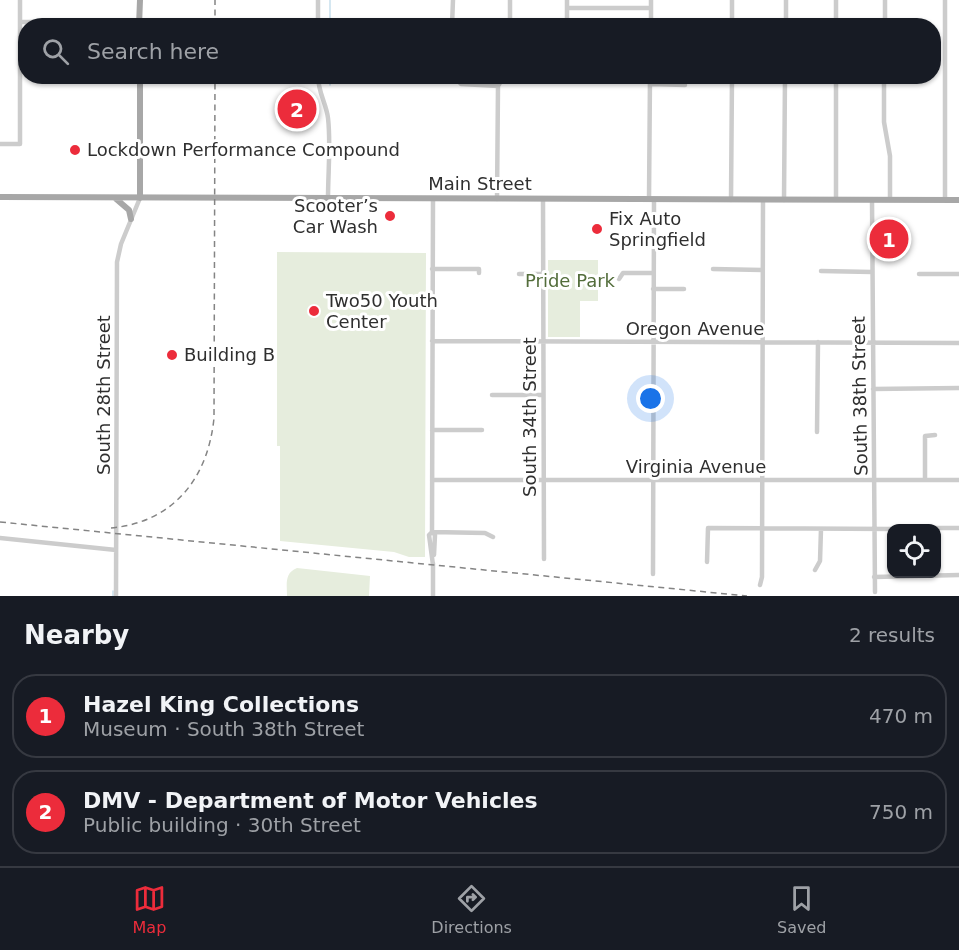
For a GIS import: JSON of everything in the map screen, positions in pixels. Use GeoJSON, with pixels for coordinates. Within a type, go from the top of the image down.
{"type":"FeatureCollection","features":[{"type":"Feature","properties":{"kind":"main road"},"geometry":{"type":"LineString","coordinates":[[140,0],[140,18]]}},
{"type":"Feature","properties":{"kind":"main road"},"geometry":{"type":"LineString","coordinates":[[140,84],[140,198]]}},
{"type":"Feature","properties":{"kind":"main road","name":"Main Street"},"geometry":{"type":"LineString","coordinates":[[0,197],[959,201]]}},
{"type":"Feature","properties":{"kind":"main road"},"geometry":{"type":"LineString","coordinates":[[114,198],[126,207],[131,219]]}},
{"type":"Feature","properties":{"kind":"street"},"geometry":{"type":"LineString","coordinates":[[20,0],[20,18]]}},
{"type":"Feature","properties":{"kind":"street"},"geometry":{"type":"LineString","coordinates":[[318,0],[318,18]]}},
{"type":"Feature","properties":{"kind":"street"},"geometry":{"type":"LineString","coordinates":[[452,18],[453,0]]}},
{"type":"Feature","properties":{"kind":"street"},"geometry":{"type":"LineString","coordinates":[[510,0],[510,18]]}},
{"type":"Feature","properties":{"kind":"street"},"geometry":{"type":"LineString","coordinates":[[567,0],[567,18]]}},
{"type":"Feature","properties":{"kind":"street"},"geometry":{"type":"LineString","coordinates":[[651,0],[651,18]]}},
{"type":"Feature","properties":{"kind":"street"},"geometry":{"type":"LineString","coordinates":[[732,0],[732,18]]}},
{"type":"Feature","properties":{"kind":"street"},"geometry":{"type":"LineString","coordinates":[[786,0],[786,18]]}},
{"type":"Feature","properties":{"kind":"street"},"geometry":{"type":"LineString","coordinates":[[836,0],[836,18]]}},
{"type":"Feature","properties":{"kind":"street"},"geometry":{"type":"LineString","coordinates":[[885,0],[885,18]]}},
{"type":"Feature","properties":{"kind":"street"},"geometry":{"type":"LineString","coordinates":[[945,0],[945,200]]}},
{"type":"Feature","properties":{"kind":"street"},"geometry":{"type":"LineString","coordinates":[[567,8],[651,8]]}},
{"type":"Feature","properties":{"kind":"street"},"geometry":{"type":"LineString","coordinates":[[0,144],[20,144],[20,84]]}},
{"type":"Feature","properties":{"kind":"street"},"geometry":{"type":"LineString","coordinates":[[319,84],[326,107],[328,124],[328,199]]}},
{"type":"Feature","properties":{"kind":"street"},"geometry":{"type":"LineString","coordinates":[[468,84],[498,86],[496,199]]}},
{"type":"Feature","properties":{"kind":"street"},"geometry":{"type":"LineString","coordinates":[[653,574],[653,273],[650,84],[685,85]]}},
{"type":"Feature","properties":{"kind":"street"},"geometry":{"type":"LineString","coordinates":[[731,200],[732,84]]}},
{"type":"Feature","properties":{"kind":"street"},"geometry":{"type":"LineString","coordinates":[[784,200],[785,84]]}},
{"type":"Feature","properties":{"kind":"street"},"geometry":{"type":"LineString","coordinates":[[836,84],[836,200]]}},
{"type":"Feature","properties":{"kind":"street"},"geometry":{"type":"LineString","coordinates":[[884,84],[884,122],[890,156],[890,200]]}},
{"type":"Feature","properties":{"kind":"street","name":"South 28th Street"},"geometry":{"type":"LineString","coordinates":[[116,596],[117,262],[121,244],[140,198]]}},
{"type":"Feature","properties":{"kind":"street"},"geometry":{"type":"LineString","coordinates":[[433,199],[432,532],[429,535],[433,565],[433,596]]}},
{"type":"Feature","properties":{"kind":"street","name":"South 34th Street"},"geometry":{"type":"LineString","coordinates":[[543,199],[544,559]]}},
{"type":"Feature","properties":{"kind":"street"},"geometry":{"type":"LineString","coordinates":[[760,585],[762,577],[763,200]]}},
{"type":"Feature","properties":{"kind":"street","name":"South 38th Street"},"geometry":{"type":"LineString","coordinates":[[872,200],[875,592]]}},
{"type":"Feature","properties":{"kind":"street"},"geometry":{"type":"LineString","coordinates":[[432,269],[479,269],[479,273]]}},
{"type":"Feature","properties":{"kind":"street"},"geometry":{"type":"LineString","coordinates":[[713,269],[762,270]]}},
{"type":"Feature","properties":{"kind":"street"},"geometry":{"type":"LineString","coordinates":[[821,272],[872,272]]}},
{"type":"Feature","properties":{"kind":"street"},"geometry":{"type":"LineString","coordinates":[[619,279],[623,273],[653,273]]}},
{"type":"Feature","properties":{"kind":"street"},"geometry":{"type":"LineString","coordinates":[[919,273],[959,274]]}},
{"type":"Feature","properties":{"kind":"street"},"geometry":{"type":"LineString","coordinates":[[519,274],[543,274]]}},
{"type":"Feature","properties":{"kind":"street"},"geometry":{"type":"LineString","coordinates":[[653,289],[684,289]]}},
{"type":"Feature","properties":{"kind":"street","name":"Oregon Avenue"},"geometry":{"type":"LineString","coordinates":[[432,341],[959,343]]}},
{"type":"Feature","properties":{"kind":"street"},"geometry":{"type":"LineString","coordinates":[[817,432],[818,342]]}},
{"type":"Feature","properties":{"kind":"street"},"geometry":{"type":"LineString","coordinates":[[873,389],[959,388]]}},
{"type":"Feature","properties":{"kind":"street"},"geometry":{"type":"LineString","coordinates":[[492,395],[543,395]]}},
{"type":"Feature","properties":{"kind":"street"},"geometry":{"type":"LineString","coordinates":[[432,430],[482,430]]}},
{"type":"Feature","properties":{"kind":"street"},"geometry":{"type":"LineString","coordinates":[[925,479],[925,436],[935,435]]}},
{"type":"Feature","properties":{"kind":"street","name":"Virginia Avenue"},"geometry":{"type":"LineString","coordinates":[[432,480],[959,480]]}},
{"type":"Feature","properties":{"kind":"street"},"geometry":{"type":"LineString","coordinates":[[707,562],[708,528],[887,529]]}},
{"type":"Feature","properties":{"kind":"street"},"geometry":{"type":"LineString","coordinates":[[941,528],[959,528]]}},
{"type":"Feature","properties":{"kind":"street"},"geometry":{"type":"LineString","coordinates":[[815,570],[820,561],[820,529]]}},
{"type":"Feature","properties":{"kind":"street"},"geometry":{"type":"LineString","coordinates":[[432,532],[485,533],[493,537]]}},
{"type":"Feature","properties":{"kind":"street"},"geometry":{"type":"LineString","coordinates":[[0,538],[116,550]]}},
{"type":"Feature","properties":{"kind":"street"},"geometry":{"type":"LineString","coordinates":[[874,577],[959,575]]}},
{"type":"Feature","properties":{"kind":"green space"},"geometry":{"type":"Polygon","coordinates":[[[277,252],[426,253],[425,557],[280,541],[280,446],[277,446],[277,252]]]}},
{"type":"Feature","properties":{"kind":"green space","name":"Pride Park"},"geometry":{"type":"Polygon","coordinates":[[[548,260],[598,260],[598,301],[580,301],[580,337],[548,337],[548,260]]]}},
{"type":"Feature","properties":{"kind":"green space"},"geometry":{"type":"Polygon","coordinates":[[[297,568],[370,576],[369,596],[287,596],[288,576],[297,568]]]}},
{"type":"Feature","properties":{"kind":"waterway"},"geometry":{"type":"LineString","coordinates":[[330,0],[330,18]]}},
{"type":"Feature","properties":{"kind":"waterway"},"geometry":{"type":"LineString","coordinates":[[113,591],[113,596]]}},
{"type":"Feature","properties":{"kind":"railway"},"geometry":{"type":"LineString","coordinates":[[215,0],[215,18]]}},
{"type":"Feature","properties":{"kind":"railway"},"geometry":{"type":"LineString","coordinates":[[111,528],[153,517],[170,506],[195,478],[210,440],[214,418],[215,84]]}},
{"type":"Feature","properties":{"kind":"railway"},"geometry":{"type":"LineString","coordinates":[[0,522],[747,596]]}},
{"type":"Feature","properties":{"kind":"place","name":"DMV - Department of Motor Vehicles"},"geometry":{"type":"Point","coordinates":[297,109]}},
{"type":"Feature","properties":{"kind":"place","name":"Lockdown Performance Compound"},"geometry":{"type":"Point","coordinates":[75,150]}},
{"type":"Feature","properties":{"kind":"place","name":"Scooter’s Car Wash"},"geometry":{"type":"Point","coordinates":[390,216]}},
{"type":"Feature","properties":{"kind":"place","name":"Fix Auto Springfield"},"geometry":{"type":"Point","coordinates":[597,229]}},
{"type":"Feature","properties":{"kind":"place","name":"Hazel King Collections"},"geometry":{"type":"Point","coordinates":[889,239]}},
{"type":"Feature","properties":{"kind":"place","name":"Two50 Youth Center"},"geometry":{"type":"Point","coordinates":[314,311]}},
{"type":"Feature","properties":{"kind":"place","name":"Building B"},"geometry":{"type":"Point","coordinates":[172,355]}}]}
